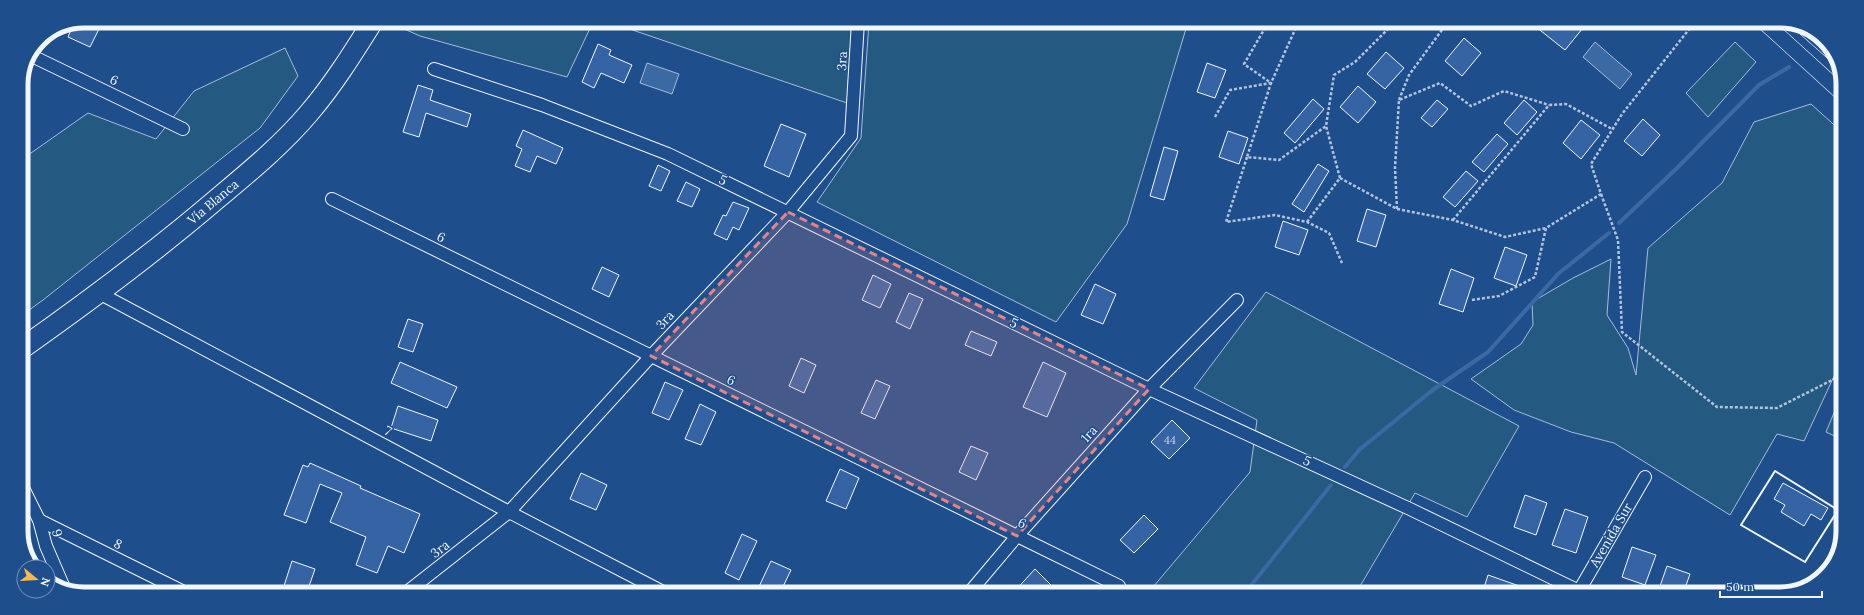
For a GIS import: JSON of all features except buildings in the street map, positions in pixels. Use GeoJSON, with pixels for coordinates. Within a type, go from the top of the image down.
{"type":"FeatureCollection","features":[{"type":"Feature","properties":{"kind":"highway","name":"Vía Blanca"},"geometry":{"type":"LineString","coordinates":[[28,344],[99,293],[171,238],[268,156],[309,114],[346,63],[368,28]]}},
{"type":"Feature","properties":{"kind":"street","name":"3ra"},"geometry":{"type":"LineString","coordinates":[[413,587],[509,512],[651,356],[788,212],[851,136],[858,28]]}},
{"type":"Feature","properties":{"kind":"street"},"geometry":{"type":"LineString","coordinates":[[1770,28],[1836,88]]}},
{"type":"Feature","properties":{"kind":"street","name":"6"},"geometry":{"type":"LineString","coordinates":[[35,57],[183,129]]}},
{"type":"Feature","properties":{"kind":"street","name":"5"},"geometry":{"type":"LineString","coordinates":[[434,69],[542,105],[668,154],[1149,389],[1410,509],[1569,587]]}},
{"type":"Feature","properties":{"kind":"street","name":"6"},"geometry":{"type":"LineString","coordinates":[[332,199],[1119,586]]}},
{"type":"Feature","properties":{"kind":"street","name":"7"},"geometry":{"type":"LineString","coordinates":[[99,293],[509,512],[653,587]]}},
{"type":"Feature","properties":{"kind":"street","name":"1ra"},"geometry":{"type":"LineString","coordinates":[[974,587],[1017,536],[1149,389],[1237,300]]}},
{"type":"Feature","properties":{"kind":"street","name":"Avenida Sur"},"geometry":{"type":"LineString","coordinates":[[1584,587],[1645,477]]}},
{"type":"Feature","properties":{"kind":"street","name":"9"},"geometry":{"type":"LineString","coordinates":[[28,498],[39,520],[46,546],[62,582]]}},
{"type":"Feature","properties":{"kind":"street","name":"8"},"geometry":{"type":"LineString","coordinates":[[39,520],[174,587]]}},
{"type":"Feature","properties":{"kind":"path"},"geometry":{"type":"LineString","coordinates":[[1265,28],[1244,64],[1271,83]]}},
{"type":"Feature","properties":{"kind":"path"},"geometry":{"type":"LineString","coordinates":[[1296,28],[1271,83],[1226,222],[1275,215],[1307,222],[1329,233],[1342,263]]}},
{"type":"Feature","properties":{"kind":"path"},"geometry":{"type":"LineString","coordinates":[[1389,28],[1354,62],[1334,75],[1326,126],[1340,178],[1396,209],[1453,220],[1505,237],[1546,228],[1602,194]]}},
{"type":"Feature","properties":{"kind":"path"},"geometry":{"type":"LineString","coordinates":[[1396,209],[1395,168],[1399,100],[1409,75],[1443,28]]}},
{"type":"Feature","properties":{"kind":"path"},"geometry":{"type":"LineString","coordinates":[[1690,28],[1622,114],[1591,164],[1618,240],[1622,332],[1717,407],[1776,408],[1836,378]]}},
{"type":"Feature","properties":{"kind":"path"},"geometry":{"type":"LineString","coordinates":[[1215,117],[1230,90],[1271,83]]}},
{"type":"Feature","properties":{"kind":"path"},"geometry":{"type":"LineString","coordinates":[[1399,100],[1440,83],[1471,106],[1504,91],[1549,105],[1566,104],[1612,129]]}},
{"type":"Feature","properties":{"kind":"path"},"geometry":{"type":"LineString","coordinates":[[1453,220],[1549,105]]}},
{"type":"Feature","properties":{"kind":"path"},"geometry":{"type":"LineString","coordinates":[[1247,157],[1279,160],[1326,126]]}},
{"type":"Feature","properties":{"kind":"path"},"geometry":{"type":"LineString","coordinates":[[1307,222],[1340,178]]}},
{"type":"Feature","properties":{"kind":"path"},"geometry":{"type":"LineString","coordinates":[[1472,300],[1499,296],[1535,277],[1546,228]]}},
{"type":"Feature","properties":{"kind":"highlighted area"},"geometry":{"type":"Polygon","coordinates":[[[788,212],[1149,389],[1017,536],[651,356],[788,212]]]}},
{"type":"Feature","properties":{"kind":"shaded area"},"geometry":{"type":"Polygon","coordinates":[[[402,28],[590,28],[567,77],[420,36],[402,28]]]}},
{"type":"Feature","properties":{"kind":"shaded area"},"geometry":{"type":"Polygon","coordinates":[[[627,28],[852,28],[847,103],[627,28]]]}},
{"type":"Feature","properties":{"kind":"shaded area"},"geometry":{"type":"Polygon","coordinates":[[[869,28],[1186,28],[1127,224],[1056,322],[817,202],[861,138],[869,28]]]}},
{"type":"Feature","properties":{"kind":"shaded area"},"geometry":{"type":"Polygon","coordinates":[[[1595,42],[1632,74],[1620,89],[1583,57],[1595,42]]]}},
{"type":"Feature","properties":{"kind":"shaded area"},"geometry":{"type":"Polygon","coordinates":[[[1735,42],[1756,62],[1708,117],[1686,93],[1735,42]]]}},
{"type":"Feature","properties":{"kind":"shaded area"},"geometry":{"type":"Polygon","coordinates":[[[285,48],[298,76],[260,128],[28,311],[28,155],[88,113],[156,139],[194,91],[285,48]]]}},
{"type":"Feature","properties":{"kind":"shaded area"},"geometry":{"type":"Polygon","coordinates":[[[647,63],[679,74],[672,94],[640,83],[647,63]]]}},
{"type":"Feature","properties":{"kind":"shaded area"},"geometry":{"type":"Polygon","coordinates":[[[1811,104],[1836,127],[1836,372],[1804,441],[1777,434],[1730,515],[1614,443],[1571,432],[1514,410],[1471,379],[1521,344],[1533,325],[1532,302],[1573,278],[1611,259],[1607,315],[1628,348],[1636,375],[1648,248],[1722,183],[1754,122],[1811,104]]]}},
{"type":"Feature","properties":{"kind":"shaded area"},"geometry":{"type":"Polygon","coordinates":[[[1266,292],[1519,426],[1467,517],[1415,493],[1360,587],[1153,587],[1250,472],[1257,420],[1194,388],[1266,292]]]}},
{"type":"Feature","properties":{"kind":"shaded area"},"geometry":{"type":"Polygon","coordinates":[[[1836,408],[1836,437],[1826,432],[1836,408]]]}},
{"type":"Feature","properties":{"kind":"waterway"},"geometry":{"type":"LineString","coordinates":[[1619,223],[1676,169],[1759,85],[1789,67]]}},
{"type":"Feature","properties":{"kind":"waterway"},"geometry":{"type":"LineString","coordinates":[[1345,467],[1359,450],[1434,389],[1488,352],[1558,274],[1609,233]]}},
{"type":"Feature","properties":{"kind":"waterway"},"geometry":{"type":"LineString","coordinates":[[1250,587],[1331,485]]}},
{"type":"Feature","properties":{"kind":"wall"},"geometry":{"type":"LineString","coordinates":[[1775,471],[1836,509]]}},
{"type":"Feature","properties":{"kind":"wall"},"geometry":{"type":"LineString","coordinates":[[1775,471],[1741,525],[1805,562],[1836,513]]}}]}
